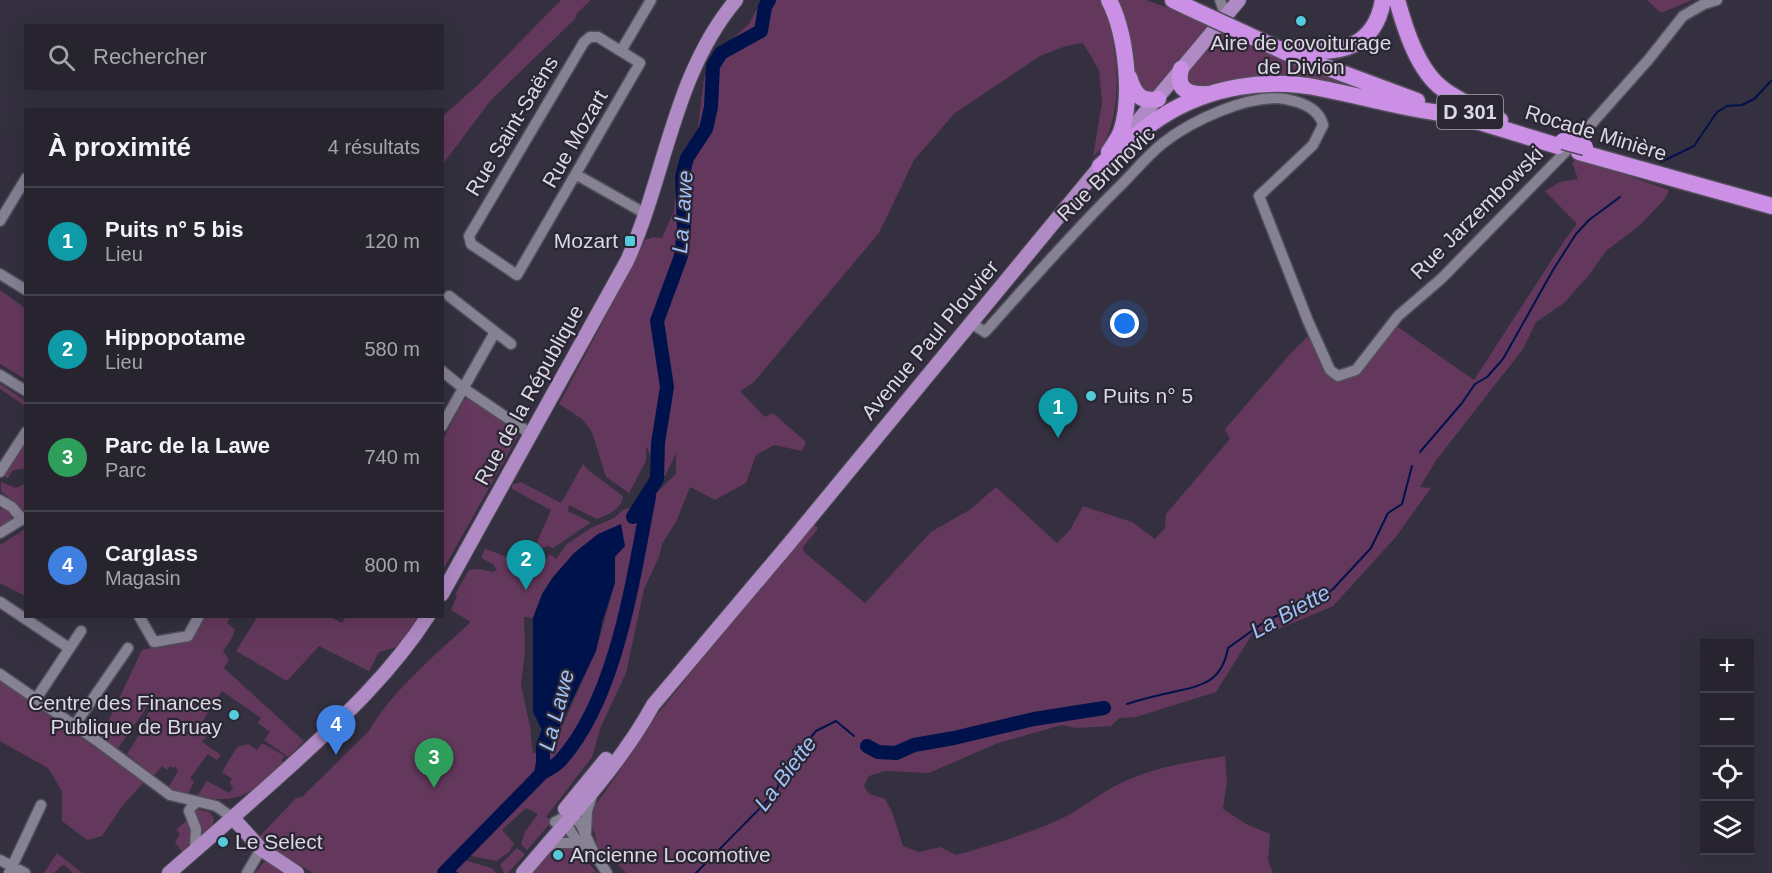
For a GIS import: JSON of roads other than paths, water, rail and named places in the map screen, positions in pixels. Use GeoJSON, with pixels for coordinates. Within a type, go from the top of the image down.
{"type":"FeatureCollection","features":[{"type":"Feature","properties":{"kind":"highway"},"geometry":{"type":"LineString","coordinates":[[1100,166],[1121,132],[1126,98],[1121,34],[1110,0]]}},
{"type":"Feature","properties":{"kind":"highway","name":"Rocade Minière"},"geometry":{"type":"LineString","coordinates":[[1173,0],[1285,52],[1458,116],[1561,143]]}},
{"type":"Feature","properties":{"kind":"highway"},"geometry":{"type":"LineString","coordinates":[[1244,33],[1304,49],[1325,52],[1340,50],[1364,38],[1377,20],[1383,0]]}},
{"type":"Feature","properties":{"kind":"highway"},"geometry":{"type":"LineString","coordinates":[[1397,0],[1403,23],[1416,54],[1441,88],[1515,127]]}},
{"type":"Feature","properties":{"kind":"highway"},"geometry":{"type":"LineString","coordinates":[[1125,68],[1136,94],[1146,101],[1158,99]]}},
{"type":"Feature","properties":{"kind":"highway"},"geometry":{"type":"LineString","coordinates":[[1181,69],[1179,77],[1182,87],[1194,94],[1208,94]]}},
{"type":"Feature","properties":{"kind":"highway"},"geometry":{"type":"LineString","coordinates":[[1100,166],[1160,117],[1208,94],[1246,85],[1293,84],[1321,88],[1427,112],[1458,116]]}},
{"type":"Feature","properties":{"kind":"highway","name":"Rocade Minière"},"geometry":{"type":"LineString","coordinates":[[1376,85],[1402,91],[1582,150],[1680,175],[1701,185],[1772,206]]}},
{"type":"Feature","properties":{"kind":"main road","name":"Rue de la République"},"geometry":{"type":"LineString","coordinates":[[444,590],[627,261],[646,214],[676,113],[694,65],[714,29],[736,0]]}},
{"type":"Feature","properties":{"kind":"main road","name":"Avenue Paul Plouvier"},"geometry":{"type":"LineString","coordinates":[[523,873],[565,819],[600,765],[643,712],[652,705],[788,545],[1239,0]]}},
{"type":"Feature","properties":{"kind":"main road"},"geometry":{"type":"LineString","coordinates":[[169,873],[351,710],[396,661],[427,618]]}},
{"type":"Feature","properties":{"kind":"main road","name":"Avenue Paul Plouvier"},"geometry":{"type":"LineString","coordinates":[[513,873],[600,782],[645,720],[652,705]]}},
{"type":"Feature","properties":{"kind":"main road"},"geometry":{"type":"LineString","coordinates":[[233,818],[261,849],[297,873]]}},
{"type":"Feature","properties":{"kind":"street"},"geometry":{"type":"LineString","coordinates":[[621,51],[651,0]]}},
{"type":"Feature","properties":{"kind":"street"},"geometry":{"type":"LineString","coordinates":[[1220,0],[1226,16]]}},
{"type":"Feature","properties":{"kind":"street","name":"Rue Jarzembowski"},"geometry":{"type":"LineString","coordinates":[[1338,376],[1356,370],[1398,316],[1442,278],[1546,173],[1649,59],[1683,16],[1704,4],[1717,0]]}},
{"type":"Feature","properties":{"kind":"street","name":"Rue Mozart"},"geometry":{"type":"LineString","coordinates":[[517,275],[640,63],[598,37]]}},
{"type":"Feature","properties":{"kind":"street","name":"Rue Saint-Saëns"},"geometry":{"type":"LineString","coordinates":[[517,275],[471,244],[470,233],[584,42],[598,37]]}},
{"type":"Feature","properties":{"kind":"street","name":"Rue Brunovic"},"geometry":{"type":"LineString","coordinates":[[971,323],[985,332],[1071,234],[1164,142],[1197,123],[1240,103],[1272,97],[1291,100],[1314,109],[1323,125],[1313,145],[1259,196],[1308,321],[1330,370],[1338,376]]}},
{"type":"Feature","properties":{"kind":"street"},"geometry":{"type":"LineString","coordinates":[[577,175],[646,214]]}},
{"type":"Feature","properties":{"kind":"street"},"geometry":{"type":"LineString","coordinates":[[0,221],[24,181]]}},
{"type":"Feature","properties":{"kind":"street"},"geometry":{"type":"LineString","coordinates":[[0,274],[24,289]]}},
{"type":"Feature","properties":{"kind":"street"},"geometry":{"type":"LineString","coordinates":[[449,296],[511,344]]}},
{"type":"Feature","properties":{"kind":"street"},"geometry":{"type":"LineString","coordinates":[[444,422],[495,332]]}},
{"type":"Feature","properties":{"kind":"street"},"geometry":{"type":"LineString","coordinates":[[444,373],[531,434]]}},
{"type":"Feature","properties":{"kind":"street"},"geometry":{"type":"LineString","coordinates":[[0,375],[24,390]]}},
{"type":"Feature","properties":{"kind":"street"},"geometry":{"type":"LineString","coordinates":[[0,472],[24,435]]}},
{"type":"Feature","properties":{"kind":"street"},"geometry":{"type":"LineString","coordinates":[[0,500],[24,518],[0,533]]}},
{"type":"Feature","properties":{"kind":"street"},"geometry":{"type":"LineString","coordinates":[[0,602],[69,648]]}},
{"type":"Feature","properties":{"kind":"street"},"geometry":{"type":"LineString","coordinates":[[140,618],[154,642],[188,636],[198,618]]}},
{"type":"Feature","properties":{"kind":"street"},"geometry":{"type":"LineString","coordinates":[[36,699],[81,631]]}},
{"type":"Feature","properties":{"kind":"street"},"geometry":{"type":"LineString","coordinates":[[74,726],[128,648]]}},
{"type":"Feature","properties":{"kind":"street"},"geometry":{"type":"LineString","coordinates":[[0,674],[155,782],[192,820]]}},
{"type":"Feature","properties":{"kind":"street"},"geometry":{"type":"LineString","coordinates":[[584,839],[588,804],[600,782]]}},
{"type":"Feature","properties":{"kind":"street"},"geometry":{"type":"LineString","coordinates":[[170,795],[216,806],[233,818]]}},
{"type":"Feature","properties":{"kind":"street"},"geometry":{"type":"LineString","coordinates":[[195,850],[197,838],[189,809],[197,802]]}},
{"type":"Feature","properties":{"kind":"street"},"geometry":{"type":"LineString","coordinates":[[11,869],[41,805]]}},
{"type":"Feature","properties":{"kind":"street"},"geometry":{"type":"LineString","coordinates":[[565,819],[569,831],[584,839],[607,873]]}},
{"type":"Feature","properties":{"kind":"street"},"geometry":{"type":"LineString","coordinates":[[544,848],[584,839]]}},
{"type":"Feature","properties":{"kind":"street"},"geometry":{"type":"LineString","coordinates":[[246,873],[261,849]]}},
{"type":"Feature","properties":{"kind":"street"},"geometry":{"type":"LineString","coordinates":[[0,860],[11,869],[24,873]]}},
{"type":"Feature","properties":{"kind":"water"},"geometry":{"type":"Polygon","coordinates":[[[621,524],[625,546],[615,557],[615,583],[603,619],[596,651],[554,741],[546,738],[533,712],[533,618],[542,594],[574,553],[598,534],[621,524]]]}},
{"type":"Feature","properties":{"kind":"waterway","name":"La Lawe"},"geometry":{"type":"LineString","coordinates":[[633,517],[657,479],[658,443],[667,387],[657,321],[681,256],[684,230],[682,177],[687,158],[706,129],[711,107],[713,66],[721,53],[761,31],[765,7],[769,0]]}},
{"type":"Feature","properties":{"kind":"waterway","name":"La Biette"},"geometry":{"type":"LineString","coordinates":[[1661,162],[1694,146],[1717,112],[1727,106],[1742,105],[1754,99],[1772,80]]}},
{"type":"Feature","properties":{"kind":"waterway","name":"La Biette"},"geometry":{"type":"LineString","coordinates":[[1420,452],[1462,403],[1475,384],[1487,377],[1503,359],[1576,234],[1589,220],[1620,197]]}},
{"type":"Feature","properties":{"kind":"waterway","name":"La Biette"},"geometry":{"type":"LineString","coordinates":[[1127,704],[1205,683],[1220,671],[1228,648],[1267,620],[1320,599],[1333,589],[1371,548],[1388,513],[1402,504],[1412,466]]}},
{"type":"Feature","properties":{"kind":"waterway"},"geometry":{"type":"LineString","coordinates":[[541,774],[560,761],[580,735],[596,705],[620,636],[649,497]]}},
{"type":"Feature","properties":{"kind":"waterway","name":"La Biette"},"geometry":{"type":"LineString","coordinates":[[867,746],[878,752],[896,753],[914,745],[1034,719],[1104,708]]}},
{"type":"Feature","properties":{"kind":"waterway","name":"La Biette"},"geometry":{"type":"LineString","coordinates":[[696,873],[776,792],[782,775],[816,731],[836,721],[854,736]]}},
{"type":"Feature","properties":{"kind":"waterway","name":"La Lawe"},"geometry":{"type":"LineString","coordinates":[[444,873],[541,774],[543,746],[552,722]]}},
{"type":"Feature","properties":{"kind":"waterway","name":"La Biette"},"geometry":{"type":"LineString","coordinates":[[447,870],[457,873]]}},
{"type":"Feature","properties":{"kind":"place","name":"Aire de covoiturage de Divion"},"geometry":{"type":"Point","coordinates":[1301,21]}},
{"type":"Feature","properties":{"kind":"place","name":"Mozart"},"geometry":{"type":"Point","coordinates":[630,241]}},
{"type":"Feature","properties":{"kind":"place","name":"Puits n° 5"},"geometry":{"type":"Point","coordinates":[1091,396]}},
{"type":"Feature","properties":{"kind":"place","name":"Puits n° 5 bis"},"geometry":{"type":"Point","coordinates":[1058,438]}},
{"type":"Feature","properties":{"kind":"place","name":"Hippopotame"},"geometry":{"type":"Point","coordinates":[526,590]}},
{"type":"Feature","properties":{"kind":"place","name":"Centre des Finances Publique de Bruay"},"geometry":{"type":"Point","coordinates":[234,715]}},
{"type":"Feature","properties":{"kind":"place","name":"Carglass"},"geometry":{"type":"Point","coordinates":[336,755]}},
{"type":"Feature","properties":{"kind":"place","name":"Parc de la Lawe"},"geometry":{"type":"Point","coordinates":[434,788]}},
{"type":"Feature","properties":{"kind":"place","name":"Le Select"},"geometry":{"type":"Point","coordinates":[223,842]}},
{"type":"Feature","properties":{"kind":"place","name":"Ancienne Locomotive"},"geometry":{"type":"Point","coordinates":[558,855]}}]}
